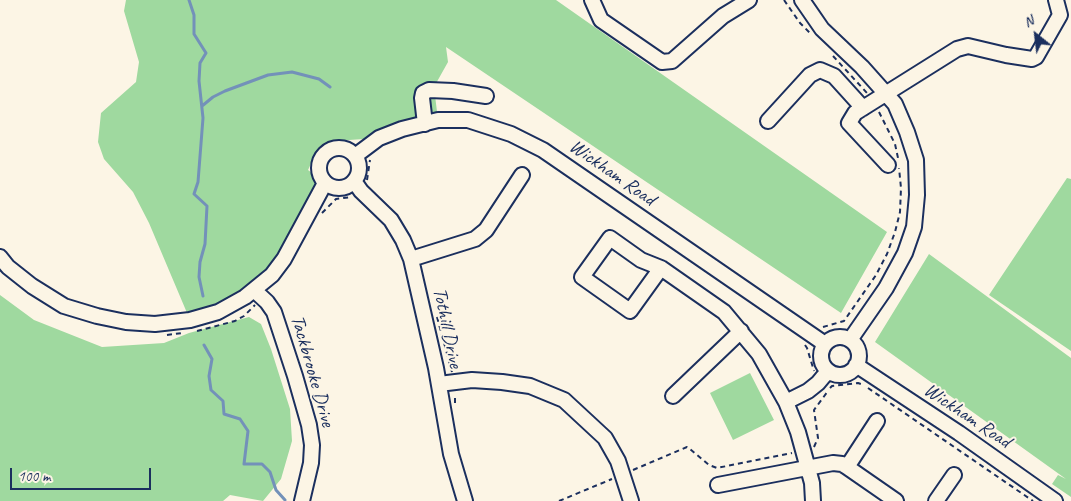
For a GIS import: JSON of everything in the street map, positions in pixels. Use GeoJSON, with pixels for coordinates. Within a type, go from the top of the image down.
{"type":"FeatureCollection","features":[{"type":"Feature","properties":{"kind":"street"},"geometry":{"type":"LineString","coordinates":[[592,0],[601,20],[662,62],[672,61],[723,16],[749,0]]}},
{"type":"Feature","properties":{"kind":"street"},"geometry":{"type":"LineString","coordinates":[[802,0],[822,28],[862,67],[895,104],[916,160],[917,195],[914,227],[905,252],[886,288],[850,340]]}},
{"type":"Feature","properties":{"kind":"street"},"geometry":{"type":"LineString","coordinates":[[895,164],[849,123],[855,113],[957,49],[968,46],[1006,55],[1032,59],[1036,57],[1060,15],[1056,0]]}},
{"type":"Feature","properties":{"kind":"street"},"geometry":{"type":"LineString","coordinates":[[768,121],[810,75],[820,70],[834,76],[868,104]]}},
{"type":"Feature","properties":{"kind":"street"},"geometry":{"type":"LineString","coordinates":[[425,124],[422,98],[423,93],[429,90],[453,91],[486,96]]}},
{"type":"Feature","properties":{"kind":"street","name":"Wickham Road"},"geometry":{"type":"LineString","coordinates":[[355,156],[379,138],[402,129],[438,120],[468,120],[511,134],[543,150],[825,344]]}},
{"type":"Feature","properties":{"kind":"street"},"geometry":{"type":"LineString","coordinates":[[342,149],[349,151],[355,156],[359,169],[358,186],[332,187],[321,177],[320,163],[328,151],[342,149]]}},
{"type":"Feature","properties":{"kind":"street"},"geometry":{"type":"LineString","coordinates":[[412,259],[475,239],[486,230],[522,175]]}},
{"type":"Feature","properties":{"kind":"street"},"geometry":{"type":"LineString","coordinates":[[0,257],[8,267],[32,286],[64,306],[126,322],[155,324],[190,320],[218,312],[258,294],[284,259],[326,183]]}},
{"type":"Feature","properties":{"kind":"street","name":"Tothill Drive"},"geometry":{"type":"LineString","coordinates":[[358,186],[391,220],[412,259],[439,384],[451,454],[465,501]]}},
{"type":"Feature","properties":{"kind":"street"},"geometry":{"type":"LineString","coordinates":[[661,268],[630,311],[582,277],[610,238],[641,260],[661,268],[724,312],[759,354],[786,402],[798,432],[808,468],[812,483],[813,501]]}},
{"type":"Feature","properties":{"kind":"street","name":"Tackbrooke Drive"},"geometry":{"type":"LineString","coordinates":[[258,294],[274,312],[309,425],[312,444],[311,463],[302,501]]}},
{"type":"Feature","properties":{"kind":"street"},"geometry":{"type":"LineString","coordinates":[[673,396],[741,331]]}},
{"type":"Feature","properties":{"kind":"street"},"geometry":{"type":"LineString","coordinates":[[786,402],[826,379],[852,370],[856,365],[858,351],[850,340],[844,337],[837,337],[830,339],[825,344],[821,355],[826,379]]}},
{"type":"Feature","properties":{"kind":"street","name":"Wickham Road"},"geometry":{"type":"LineString","coordinates":[[856,365],[959,433],[1055,501]]}},
{"type":"Feature","properties":{"kind":"street"},"geometry":{"type":"LineString","coordinates":[[439,384],[472,380],[502,382],[530,386],[564,400],[605,438],[618,461],[632,501]]}},
{"type":"Feature","properties":{"kind":"street"},"geometry":{"type":"LineString","coordinates":[[847,467],[877,421]]}},
{"type":"Feature","properties":{"kind":"street"},"geometry":{"type":"LineString","coordinates":[[718,485],[833,463],[842,464],[847,467],[896,501]]}},
{"type":"Feature","properties":{"kind":"street"},"geometry":{"type":"LineString","coordinates":[[936,501],[954,475]]}},
{"type":"Feature","properties":{"kind":"path"},"geometry":{"type":"LineString","coordinates":[[784,0],[800,23],[814,38]]}},
{"type":"Feature","properties":{"kind":"path"},"geometry":{"type":"LineString","coordinates":[[819,326],[823,328],[844,321],[876,275],[887,254],[895,232],[900,212],[901,188],[895,164],[895,144],[887,125],[868,104],[859,83],[827,51]]}},
{"type":"Feature","properties":{"kind":"path"},"geometry":{"type":"LineString","coordinates":[[318,218],[336,198],[352,197],[358,186],[368,177],[370,158]]}},
{"type":"Feature","properties":{"kind":"path"},"geometry":{"type":"LineString","coordinates":[[193,332],[235,321],[244,316],[258,294]]}},
{"type":"Feature","properties":{"kind":"path"},"geometry":{"type":"LineString","coordinates":[[166,335],[184,333]]}},
{"type":"Feature","properties":{"kind":"path"},"geometry":{"type":"LineString","coordinates":[[803,343],[808,348],[815,373],[826,379],[832,386],[862,384],[1033,501]]}},
{"type":"Feature","properties":{"kind":"path"},"geometry":{"type":"LineString","coordinates":[[559,501],[687,447],[709,465],[717,468],[815,447],[817,443],[817,429],[814,410],[826,379]]}},
{"type":"Feature","properties":{"kind":"green space"},"geometry":{"type":"Polygon","coordinates":[[[126,0],[556,0],[887,232],[841,313],[446,47],[448,62],[434,87],[438,120],[379,138],[334,141],[318,149],[308,170],[326,183],[272,275],[190,320],[149,223],[133,192],[104,159],[98,142],[101,113],[136,82],[139,62],[124,11],[126,0]]]}},
{"type":"Feature","properties":{"kind":"green space"},"geometry":{"type":"Polygon","coordinates":[[[1067,178],[1071,179],[1071,351],[989,295],[1067,178]]]}},
{"type":"Feature","properties":{"kind":"green space"},"geometry":{"type":"Polygon","coordinates":[[[929,254],[1071,358],[1071,497],[1052,484],[1058,475],[1066,479],[875,342],[929,254]]]}},
{"type":"Feature","properties":{"kind":"green space"},"geometry":{"type":"Polygon","coordinates":[[[0,295],[34,320],[102,347],[164,343],[189,333],[249,317],[261,324],[290,409],[292,441],[281,479],[263,501],[230,495],[223,501],[0,501],[0,295]]]}},
{"type":"Feature","properties":{"kind":"green space"},"geometry":{"type":"Polygon","coordinates":[[[750,373],[774,420],[733,440],[710,393],[750,373]]]}},
{"type":"Feature","properties":{"kind":"waterway"},"geometry":{"type":"LineString","coordinates":[[189,0],[194,15],[194,34],[206,53],[200,63],[199,81],[203,118],[198,182],[194,194],[207,206],[205,244],[200,262],[199,277],[203,296]]}},
{"type":"Feature","properties":{"kind":"waterway"},"geometry":{"type":"LineString","coordinates":[[202,106],[213,97],[225,91],[268,75],[292,72],[319,79],[330,87]]}},
{"type":"Feature","properties":{"kind":"waterway"},"geometry":{"type":"LineString","coordinates":[[204,345],[212,359],[209,376],[211,390],[223,401],[224,414],[240,419],[248,431],[244,464],[262,464],[270,472],[276,490],[285,500]]}}]}
